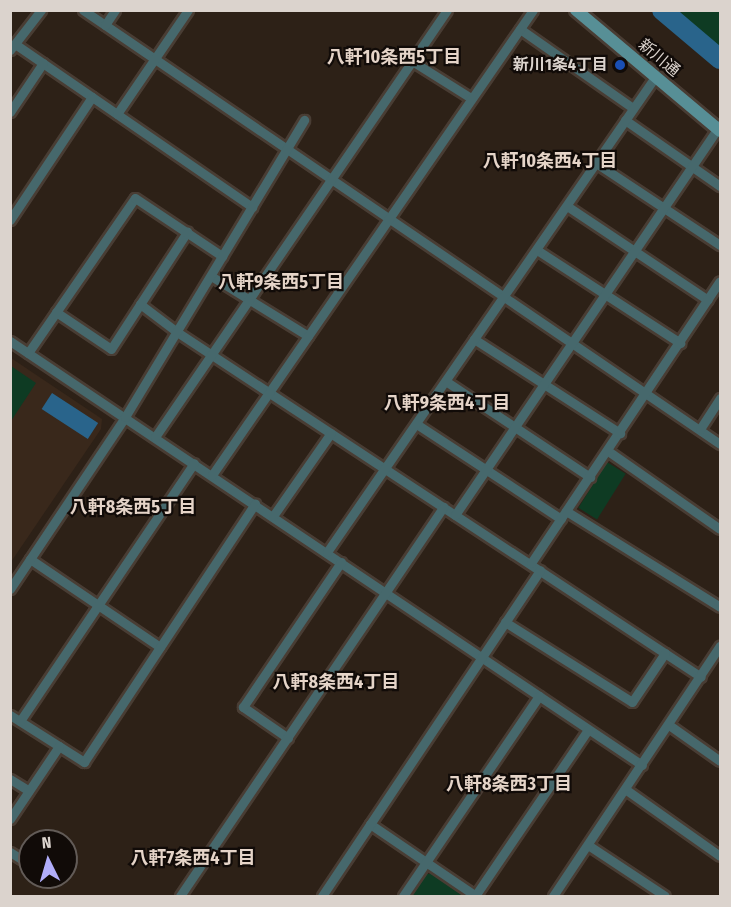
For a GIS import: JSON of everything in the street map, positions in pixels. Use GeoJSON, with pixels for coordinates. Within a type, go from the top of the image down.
{"type":"FeatureCollection","features":[{"type":"Feature","properties":{"kind":"street"},"geometry":{"type":"LineString","coordinates":[[40,10],[13,47],[43,63],[252,207]]}},
{"type":"Feature","properties":{"kind":"street"},"geometry":{"type":"LineString","coordinates":[[84,10],[286,149],[391,217],[571,343],[648,392],[720,444]]}},
{"type":"Feature","properties":{"kind":"street"},"geometry":{"type":"LineString","coordinates":[[105,25],[115,10]]}},
{"type":"Feature","properties":{"kind":"street"},"geometry":{"type":"LineString","coordinates":[[117,114],[188,10]]}},
{"type":"Feature","properties":{"kind":"street"},"geometry":{"type":"LineString","coordinates":[[155,437],[210,353],[249,300],[447,10]]}},
{"type":"Feature","properties":{"kind":"street"},"geometry":{"type":"LineString","coordinates":[[212,475],[533,10]]}},
{"type":"Feature","properties":{"kind":"street","name":"新川通"},"geometry":{"type":"LineString","coordinates":[[576,10],[719,128]]}},
{"type":"Feature","properties":{"kind":"street"},"geometry":{"type":"LineString","coordinates":[[520,29],[633,108]]}},
{"type":"Feature","properties":{"kind":"street"},"geometry":{"type":"LineString","coordinates":[[412,61],[471,98]]}},
{"type":"Feature","properties":{"kind":"street"},"geometry":{"type":"LineString","coordinates":[[10,112],[43,63]]}},
{"type":"Feature","properties":{"kind":"street"},"geometry":{"type":"LineString","coordinates":[[327,552],[387,470],[474,339],[655,77]]}},
{"type":"Feature","properties":{"kind":"street"},"geometry":{"type":"LineString","coordinates":[[10,220],[93,97]]}},
{"type":"Feature","properties":{"kind":"street"},"geometry":{"type":"LineString","coordinates":[[10,589],[125,417],[304,120]]}},
{"type":"Feature","properties":{"kind":"street"},"geometry":{"type":"LineString","coordinates":[[625,120],[720,186]]}},
{"type":"Feature","properties":{"kind":"street"},"geometry":{"type":"LineString","coordinates":[[455,515],[512,426],[719,128]]}},
{"type":"Feature","properties":{"kind":"street"},"geometry":{"type":"LineString","coordinates":[[596,164],[720,245]]}},
{"type":"Feature","properties":{"kind":"street"},"geometry":{"type":"LineString","coordinates":[[28,353],[135,198],[222,256]]}},
{"type":"Feature","properties":{"kind":"street"},"geometry":{"type":"LineString","coordinates":[[567,206],[708,300]]}},
{"type":"Feature","properties":{"kind":"street"},"geometry":{"type":"LineString","coordinates":[[56,312],[111,349],[187,232]]}},
{"type":"Feature","properties":{"kind":"street"},"geometry":{"type":"LineString","coordinates":[[537,250],[680,343]]}},
{"type":"Feature","properties":{"kind":"street"},"geometry":{"type":"LineString","coordinates":[[211,276],[308,336]]}},
{"type":"Feature","properties":{"kind":"street"},"geometry":{"type":"LineString","coordinates":[[531,563],[648,392],[720,281]]}},
{"type":"Feature","properties":{"kind":"street"},"geometry":{"type":"LineString","coordinates":[[140,304],[177,332],[701,677]]}},
{"type":"Feature","properties":{"kind":"street"},"geometry":{"type":"LineString","coordinates":[[474,339],[620,433]]}},
{"type":"Feature","properties":{"kind":"street"},"geometry":{"type":"LineString","coordinates":[[10,341],[642,765]]}},
{"type":"Feature","properties":{"kind":"street"},"geometry":{"type":"LineString","coordinates":[[447,382],[590,477]]}},
{"type":"Feature","properties":{"kind":"street"},"geometry":{"type":"LineString","coordinates":[[700,429],[720,398]]}},
{"type":"Feature","properties":{"kind":"street"},"geometry":{"type":"LineString","coordinates":[[418,425],[484,470],[720,607]]}},
{"type":"Feature","properties":{"kind":"street"},"geometry":{"type":"LineString","coordinates":[[273,516],[330,433]]}},
{"type":"Feature","properties":{"kind":"street"},"geometry":{"type":"LineString","coordinates":[[608,451],[720,530]]}},
{"type":"Feature","properties":{"kind":"street"},"geometry":{"type":"LineString","coordinates":[[20,721],[195,463]]}},
{"type":"Feature","properties":{"kind":"street"},"geometry":{"type":"LineString","coordinates":[[10,715],[84,762],[255,504]]}},
{"type":"Feature","properties":{"kind":"street"},"geometry":{"type":"LineString","coordinates":[[180,897],[442,507]]}},
{"type":"Feature","properties":{"kind":"street"},"geometry":{"type":"LineString","coordinates":[[30,559],[160,647]]}},
{"type":"Feature","properties":{"kind":"street"},"geometry":{"type":"LineString","coordinates":[[288,738],[243,707],[341,562]]}},
{"type":"Feature","properties":{"kind":"street"},"geometry":{"type":"LineString","coordinates":[[322,897],[540,570]]}},
{"type":"Feature","properties":{"kind":"street"},"geometry":{"type":"LineString","coordinates":[[505,622],[632,702],[665,653]]}},
{"type":"Feature","properties":{"kind":"street"},"geometry":{"type":"LineString","coordinates":[[553,897],[720,646]]}},
{"type":"Feature","properties":{"kind":"street"},"geometry":{"type":"LineString","coordinates":[[711,662],[720,669]]}},
{"type":"Feature","properties":{"kind":"street"},"geometry":{"type":"LineString","coordinates":[[403,897],[539,696]]}},
{"type":"Feature","properties":{"kind":"street"},"geometry":{"type":"LineString","coordinates":[[669,725],[720,762]]}},
{"type":"Feature","properties":{"kind":"street"},"geometry":{"type":"LineString","coordinates":[[370,825],[475,896],[588,730]]}},
{"type":"Feature","properties":{"kind":"street"},"geometry":{"type":"LineString","coordinates":[[10,819],[59,746]]}},
{"type":"Feature","properties":{"kind":"street"},"geometry":{"type":"LineString","coordinates":[[10,779],[29,791]]}},
{"type":"Feature","properties":{"kind":"street"},"geometry":{"type":"LineString","coordinates":[[625,789],[720,856]]}},
{"type":"Feature","properties":{"kind":"street"},"geometry":{"type":"LineString","coordinates":[[588,845],[665,897]]}},
{"type":"Feature","properties":{"kind":"street"},"geometry":{"type":"LineString","coordinates":[[646,897],[652,887]]}},
{"type":"Feature","properties":{"kind":"shaded area"},"geometry":{"type":"Polygon","coordinates":[[[11,358],[102,419],[101,429],[11,562],[11,358]]]}},
{"type":"Feature","properties":{"kind":"green space"},"geometry":{"type":"Polygon","coordinates":[[[671,11],[720,11],[720,52],[671,11]]]}},
{"type":"Feature","properties":{"kind":"green space"},"geometry":{"type":"Polygon","coordinates":[[[11,366],[36,383],[11,421],[11,366]]]}},
{"type":"Feature","properties":{"kind":"green space"},"geometry":{"type":"Polygon","coordinates":[[[607,462],[626,474],[597,519],[578,508],[607,462]]]}},
{"type":"Feature","properties":{"kind":"green space"},"geometry":{"type":"Polygon","coordinates":[[[426,874],[432,874],[463,896],[411,895],[426,874]]]}},
{"type":"Feature","properties":{"kind":"water"},"geometry":{"type":"Polygon","coordinates":[[[52,393],[98,423],[88,439],[42,409],[52,393]]]}},
{"type":"Feature","properties":{"kind":"waterway"},"geometry":{"type":"LineString","coordinates":[[662,10],[720,59]]}},
{"type":"Feature","properties":{"kind":"place","name":"新川1条4丁目"},"geometry":{"type":"Point","coordinates":[620,65]}},
{"type":"Feature","properties":{"kind":"district","name":"八軒10条西5丁目"},"geometry":{"type":"Point","coordinates":[394,57]}},
{"type":"Feature","properties":{"kind":"district","name":"八軒10条西4丁目"},"geometry":{"type":"Point","coordinates":[550,161]}},
{"type":"Feature","properties":{"kind":"district","name":"八軒9条西5丁目"},"geometry":{"type":"Point","coordinates":[281,282]}},
{"type":"Feature","properties":{"kind":"district","name":"八軒9条西4丁目"},"geometry":{"type":"Point","coordinates":[447,403]}},
{"type":"Feature","properties":{"kind":"district","name":"八軒8条西5丁目"},"geometry":{"type":"Point","coordinates":[133,507]}},
{"type":"Feature","properties":{"kind":"district","name":"八軒8条西4丁目"},"geometry":{"type":"Point","coordinates":[336,682]}},
{"type":"Feature","properties":{"kind":"district","name":"八軒8条西3丁目"},"geometry":{"type":"Point","coordinates":[509,784]}},
{"type":"Feature","properties":{"kind":"district","name":"八軒7条西4丁目"},"geometry":{"type":"Point","coordinates":[193,858]}}]}
